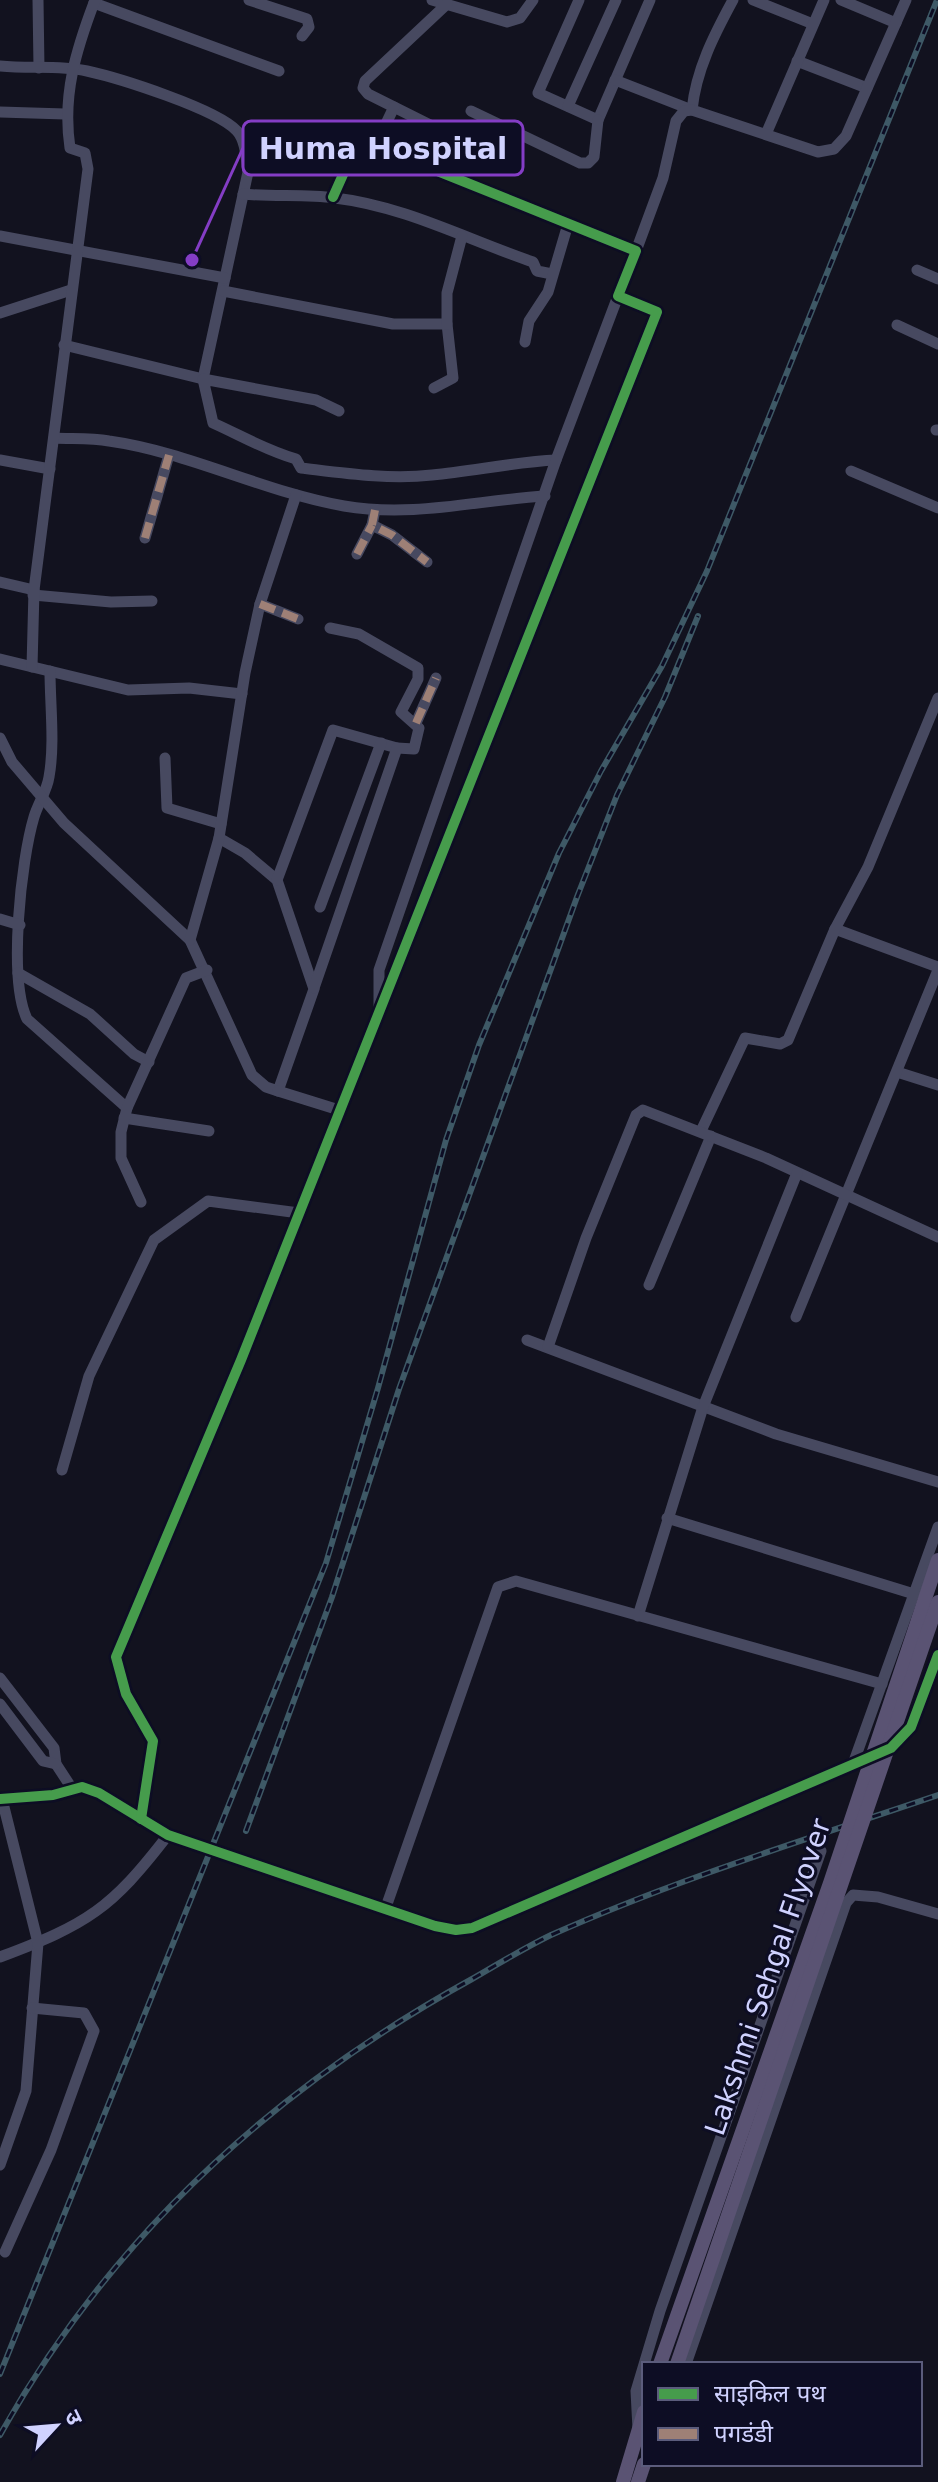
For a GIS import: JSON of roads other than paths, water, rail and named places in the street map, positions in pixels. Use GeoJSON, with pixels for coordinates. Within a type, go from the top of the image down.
{"type":"FeatureCollection","features":[{"type":"Feature","properties":{"kind":"main road","name":"Lakshmi Sehgal Flyover"},"geometry":{"type":"LineString","coordinates":[[661,2362],[830,1883],[938,1560]]}},
{"type":"Feature","properties":{"kind":"main road","name":"Lakshmi Sehgal Flyover"},"geometry":{"type":"LineString","coordinates":[[678,2362],[938,1602]]}},
{"type":"Feature","properties":{"kind":"main road"},"geometry":{"type":"LineString","coordinates":[[623,2482],[642,2418]]}},
{"type":"Feature","properties":{"kind":"street"},"geometry":{"type":"LineString","coordinates":[[38,0],[39,68]]}},
{"type":"Feature","properties":{"kind":"street"},"geometry":{"type":"LineString","coordinates":[[249,0],[307,19],[309,27],[302,36]]}},
{"type":"Feature","properties":{"kind":"street"},"geometry":{"type":"LineString","coordinates":[[432,0],[515,22],[533,0]]}},
{"type":"Feature","properties":{"kind":"street"},"geometry":{"type":"LineString","coordinates":[[579,0],[538,93],[598,120]]}},
{"type":"Feature","properties":{"kind":"street"},"geometry":{"type":"LineString","coordinates":[[568,106],[616,0]]}},
{"type":"Feature","properties":{"kind":"street"},"geometry":{"type":"LineString","coordinates":[[471,111],[580,163],[592,161],[598,120],[650,0]]}},
{"type":"Feature","properties":{"kind":"street"},"geometry":{"type":"LineString","coordinates":[[692,110],[701,69],[733,0]]}},
{"type":"Feature","properties":{"kind":"street"},"geometry":{"type":"LineString","coordinates":[[753,0],[813,24]]}},
{"type":"Feature","properties":{"kind":"street"},"geometry":{"type":"LineString","coordinates":[[766,134],[824,0]]}},
{"type":"Feature","properties":{"kind":"street"},"geometry":{"type":"LineString","coordinates":[[841,0],[896,23]]}},
{"type":"Feature","properties":{"kind":"street"},"geometry":{"type":"LineString","coordinates":[[615,80],[692,110],[818,152],[834,149],[846,136],[906,0]]}},
{"type":"Feature","properties":{"kind":"street"},"geometry":{"type":"LineString","coordinates":[[32,667],[34,593],[88,160],[83,151],[70,148],[65,114],[71,69],[94,2],[279,71]]}},
{"type":"Feature","properties":{"kind":"street"},"geometry":{"type":"LineString","coordinates":[[447,4],[363,84],[364,92],[454,137]]}},
{"type":"Feature","properties":{"kind":"street"},"geometry":{"type":"LineString","coordinates":[[797,61],[867,88]]}},
{"type":"Feature","properties":{"kind":"street"},"geometry":{"type":"LineString","coordinates":[[0,66],[71,69],[138,87],[224,119],[240,134],[248,172],[203,379],[213,423],[246,436],[261,449],[296,459],[301,468],[353,474],[429,476],[508,463],[556,460]]}},
{"type":"Feature","properties":{"kind":"street"},"geometry":{"type":"LineString","coordinates":[[371,155],[394,107]]}},
{"type":"Feature","properties":{"kind":"street"},"geometry":{"type":"LineString","coordinates":[[379,1008],[379,970],[556,460],[663,178],[676,121],[684,111],[692,110]]}},
{"type":"Feature","properties":{"kind":"street"},"geometry":{"type":"LineString","coordinates":[[0,112],[65,114]]}},
{"type":"Feature","properties":{"kind":"street"},"geometry":{"type":"LineString","coordinates":[[333,197],[350,159],[362,153],[435,170],[636,251]]}},
{"type":"Feature","properties":{"kind":"street"},"geometry":{"type":"LineString","coordinates":[[243,194],[281,198],[333,197],[400,213],[533,262],[537,271],[552,274]]}},
{"type":"Feature","properties":{"kind":"street"},"geometry":{"type":"LineString","coordinates":[[525,342],[529,321],[548,292],[568,224]]}},
{"type":"Feature","properties":{"kind":"street"},"geometry":{"type":"LineString","coordinates":[[0,236],[225,278]]}},
{"type":"Feature","properties":{"kind":"street"},"geometry":{"type":"LineString","coordinates":[[434,388],[453,378],[447,293],[462,236]]}},
{"type":"Feature","properties":{"kind":"street"},"geometry":{"type":"LineString","coordinates":[[917,270],[938,279]]}},
{"type":"Feature","properties":{"kind":"street"},"geometry":{"type":"LineString","coordinates":[[0,313],[71,290]]}},
{"type":"Feature","properties":{"kind":"street"},"geometry":{"type":"LineString","coordinates":[[223,291],[301,309],[393,324],[447,324]]}},
{"type":"Feature","properties":{"kind":"street"},"geometry":{"type":"LineString","coordinates":[[141,1819],[153,1741],[126,1694],[116,1657],[299,1213],[581,496],[656,320],[657,312],[618,296]]}},
{"type":"Feature","properties":{"kind":"street"},"geometry":{"type":"LineString","coordinates":[[897,325],[938,344]]}},
{"type":"Feature","properties":{"kind":"street"},"geometry":{"type":"LineString","coordinates":[[64,345],[203,379],[316,400],[339,411]]}},
{"type":"Feature","properties":{"kind":"street"},"geometry":{"type":"LineString","coordinates":[[54,438],[109,441],[169,455],[296,495],[375,510],[437,510],[545,496]]}},
{"type":"Feature","properties":{"kind":"street"},"geometry":{"type":"LineString","coordinates":[[145,538],[169,455]]}},
{"type":"Feature","properties":{"kind":"street"},"geometry":{"type":"LineString","coordinates":[[0,460],[50,469]]}},
{"type":"Feature","properties":{"kind":"street"},"geometry":{"type":"LineString","coordinates":[[851,471],[938,508]]}},
{"type":"Feature","properties":{"kind":"street"},"geometry":{"type":"LineString","coordinates":[[190,940],[219,838],[260,604],[296,495]]}},
{"type":"Feature","properties":{"kind":"street"},"geometry":{"type":"LineString","coordinates":[[357,554],[372,525],[375,510]]}},
{"type":"Feature","properties":{"kind":"street"},"geometry":{"type":"LineString","coordinates":[[372,525],[392,535],[427,562]]}},
{"type":"Feature","properties":{"kind":"street"},"geometry":{"type":"LineString","coordinates":[[0,582],[34,593],[111,602],[152,601]]}},
{"type":"Feature","properties":{"kind":"street"},"geometry":{"type":"LineString","coordinates":[[260,604],[298,619]]}},
{"type":"Feature","properties":{"kind":"street"},"geometry":{"type":"LineString","coordinates":[[277,880],[329,734],[337,729],[397,748],[414,749],[419,728],[401,712],[418,679],[418,668],[359,634],[330,628]]}},
{"type":"Feature","properties":{"kind":"street"},"geometry":{"type":"LineString","coordinates":[[0,659],[128,690],[189,688],[242,694]]}},
{"type":"Feature","properties":{"kind":"street"},"geometry":{"type":"LineString","coordinates":[[50,671],[50,776],[26,853],[20,925],[18,973],[27,1019],[125,1113],[209,1131]]}},
{"type":"Feature","properties":{"kind":"street"},"geometry":{"type":"LineString","coordinates":[[416,723],[436,678]]}},
{"type":"Feature","properties":{"kind":"street"},"geometry":{"type":"LineString","coordinates":[[649,1285],[745,1038],[780,1044],[788,1040],[835,929],[868,867],[938,698]]}},
{"type":"Feature","properties":{"kind":"street"},"geometry":{"type":"LineString","coordinates":[[0,738],[12,762],[64,823],[190,940],[207,970],[252,1075],[266,1087],[339,1110]]}},
{"type":"Feature","properties":{"kind":"street"},"geometry":{"type":"LineString","coordinates":[[320,907],[381,743]]}},
{"type":"Feature","properties":{"kind":"street"},"geometry":{"type":"LineString","coordinates":[[278,1091],[397,748]]}},
{"type":"Feature","properties":{"kind":"street"},"geometry":{"type":"LineString","coordinates":[[165,758],[167,808],[221,824]]}},
{"type":"Feature","properties":{"kind":"street"},"geometry":{"type":"LineString","coordinates":[[219,838],[245,853],[277,880],[314,989]]}},
{"type":"Feature","properties":{"kind":"street"},"geometry":{"type":"LineString","coordinates":[[0,919],[20,925]]}},
{"type":"Feature","properties":{"kind":"street"},"geometry":{"type":"LineString","coordinates":[[796,1317],[938,968],[835,929]]}},
{"type":"Feature","properties":{"kind":"street"},"geometry":{"type":"LineString","coordinates":[[141,1202],[121,1158],[125,1113],[186,978],[207,970]]}},
{"type":"Feature","properties":{"kind":"street"},"geometry":{"type":"LineString","coordinates":[[18,973],[90,1014],[134,1054],[149,1062]]}},
{"type":"Feature","properties":{"kind":"street"},"geometry":{"type":"LineString","coordinates":[[897,1072],[938,1085]]}},
{"type":"Feature","properties":{"kind":"street"},"geometry":{"type":"LineString","coordinates":[[548,1347],[586,1238],[636,1115],[646,1110],[797,1173],[938,1237]]}},
{"type":"Feature","properties":{"kind":"street"},"geometry":{"type":"LineString","coordinates":[[638,1616],[703,1407],[797,1173]]}},
{"type":"Feature","properties":{"kind":"street"},"geometry":{"type":"LineString","coordinates":[[62,1470],[89,1376],[157,1236],[208,1201],[299,1213]]}},
{"type":"Feature","properties":{"kind":"street"},"geometry":{"type":"LineString","coordinates":[[527,1340],[776,1434],[938,1482]]}},
{"type":"Feature","properties":{"kind":"street"},"geometry":{"type":"LineString","coordinates":[[667,1518],[914,1594]]}},
{"type":"Feature","properties":{"kind":"street"},"geometry":{"type":"LineString","coordinates":[[853,1764],[938,1527]]}},
{"type":"Feature","properties":{"kind":"street"},"geometry":{"type":"LineString","coordinates":[[386,1907],[498,1587],[516,1581],[882,1684]]}},
{"type":"Feature","properties":{"kind":"street"},"geometry":{"type":"LineString","coordinates":[[0,2165],[26,2091],[38,1943],[1,1799],[53,1795],[71,1787],[99,1793],[168,1835],[435,1926],[456,1930],[472,1928],[853,1764],[903,1738],[916,1716],[938,1655]]}},
{"type":"Feature","properties":{"kind":"street"},"geometry":{"type":"LineString","coordinates":[[0,1678],[54,1748],[56,1764],[71,1787]]}},
{"type":"Feature","properties":{"kind":"street"},"geometry":{"type":"LineString","coordinates":[[0,1704],[43,1761],[56,1764]]}},
{"type":"Feature","properties":{"kind":"street"},"geometry":{"type":"LineString","coordinates":[[0,1957],[38,1943],[103,1908],[123,1892],[168,1835]]}},
{"type":"Feature","properties":{"kind":"street"},"geometry":{"type":"LineString","coordinates":[[645,2362],[821,1851]]}},
{"type":"Feature","properties":{"kind":"street"},"geometry":{"type":"LineString","coordinates":[[687,2362],[846,1903],[853,1895],[873,1896],[938,1914]]}},
{"type":"Feature","properties":{"kind":"street"},"geometry":{"type":"LineString","coordinates":[[5,2252],[51,2150],[94,2031],[84,2013],[32,2008]]}},
{"type":"Feature","properties":{"kind":"street"},"geometry":{"type":"LineString","coordinates":[[638,2429],[636,2391],[642,2371]]}},
{"type":"Feature","properties":{"kind":"railway"},"geometry":{"type":"LineString","coordinates":[[0,2374],[326,1563],[446,1140],[479,1045],[559,853],[601,771],[662,666],[707,571],[937,0]]}},
{"type":"Feature","properties":{"kind":"railway"},"geometry":{"type":"LineString","coordinates":[[246,1831],[332,1597],[399,1389],[577,897],[617,795],[665,697],[698,616]]}},
{"type":"Feature","properties":{"kind":"railway"},"geometry":{"type":"LineString","coordinates":[[0,2435],[44,2363],[93,2296],[146,2232],[203,2174],[265,2119],[330,2068],[399,2022],[551,1935],[695,1878],[938,1795]]}},
{"type":"Feature","properties":{"kind":"place","name":"Huma Hospital"},"geometry":{"type":"Point","coordinates":[192,260]}}]}
